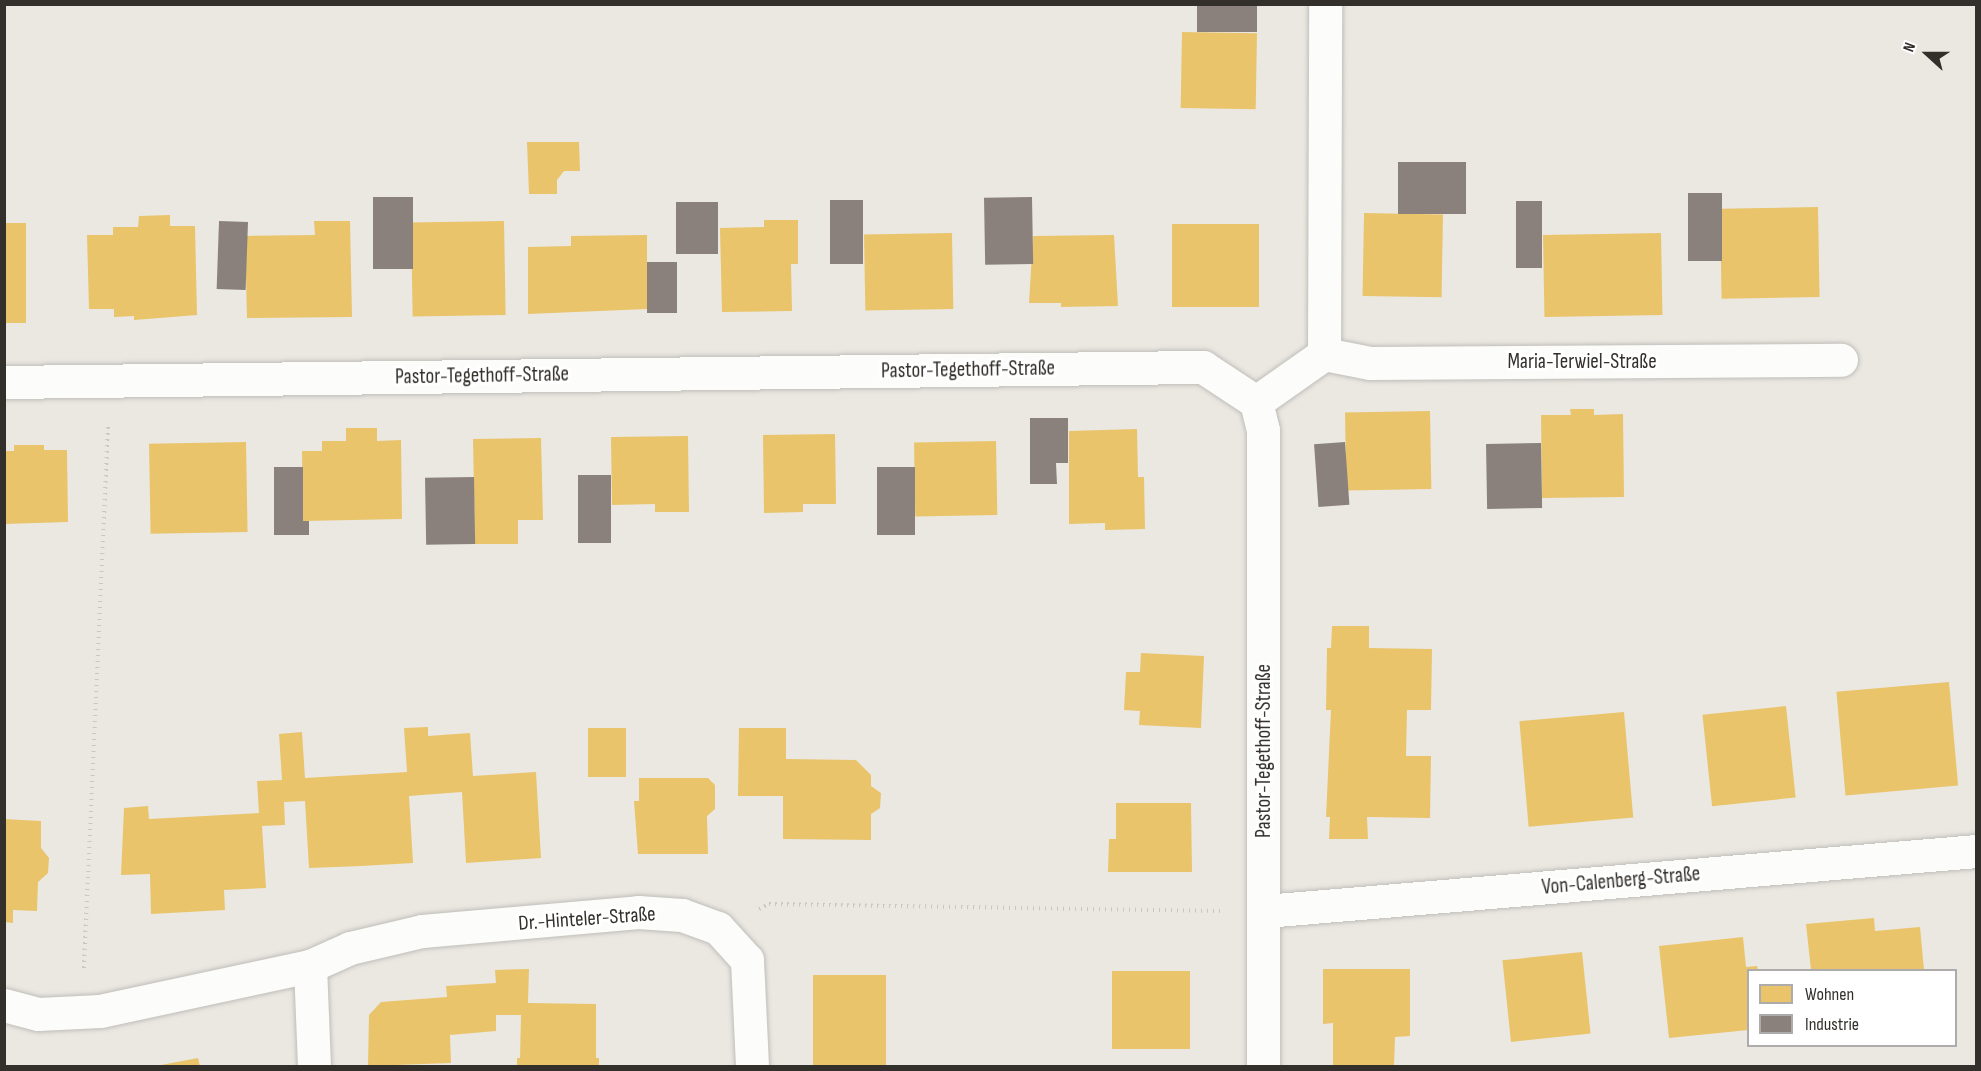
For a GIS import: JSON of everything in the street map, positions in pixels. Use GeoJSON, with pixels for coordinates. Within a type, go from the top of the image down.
{"type":"FeatureCollection","features":[{"type":"Feature","properties":{"kind":"street"},"geometry":{"type":"LineString","coordinates":[[1256,402],[1324,354],[1325,4]]}},
{"type":"Feature","properties":{"kind":"street","name":"Maria-Terwiel-Straße"},"geometry":{"type":"LineString","coordinates":[[1324,354],[1370,363],[1841,360]]}},
{"type":"Feature","properties":{"kind":"street","name":"Pastor-Tegethoff-Straße"},"geometry":{"type":"LineString","coordinates":[[4,382],[1203,367],[1256,402],[1263,430],[1265,911],[1263,1066]]}},
{"type":"Feature","properties":{"kind":"street","name":"Von-Calenberg-Straße"},"geometry":{"type":"LineString","coordinates":[[1265,911],[1977,852]]}},
{"type":"Feature","properties":{"kind":"street","name":"Dr.-Hinteler-Straße"},"geometry":{"type":"LineString","coordinates":[[4,1005],[38,1014],[82,1012],[310,966],[350,948],[422,931],[638,912],[682,915],[718,928],[747,960],[752,1066]]}},
{"type":"Feature","properties":{"kind":"street"},"geometry":{"type":"LineString","coordinates":[[310,966],[314,1066]]}},
{"type":"Feature","properties":{"kind":"path"},"geometry":{"type":"LineString","coordinates":[[82,1012],[110,381]]}},
{"type":"Feature","properties":{"kind":"path"},"geometry":{"type":"LineString","coordinates":[[718,928],[769,904],[1265,911]]}},
{"type":"Feature","properties":{"kind":"building: Wohnen"},"geometry":{"type":"Polygon","coordinates":[[[1182,32],[1257,33],[1256,109],[1181,108],[1182,32]]]}},
{"type":"Feature","properties":{"kind":"building: Wohnen"},"geometry":{"type":"Polygon","coordinates":[[[527,142],[579,142],[580,171],[564,171],[557,180],[557,194],[529,194],[527,142]]]}},
{"type":"Feature","properties":{"kind":"building: Wohnen"},"geometry":{"type":"Polygon","coordinates":[[[1818,207],[1820,297],[1722,299],[1720,209],[1818,207]]]}},
{"type":"Feature","properties":{"kind":"building: Wohnen"},"geometry":{"type":"Polygon","coordinates":[[[1364,213],[1443,214],[1442,297],[1363,296],[1364,213]]]}},
{"type":"Feature","properties":{"kind":"building: Wohnen"},"geometry":{"type":"Polygon","coordinates":[[[170,215],[170,226],[195,226],[197,315],[134,320],[134,316],[114,317],[114,309],[89,309],[87,235],[113,235],[113,227],[138,227],[139,216],[170,215]]]}},
{"type":"Feature","properties":{"kind":"building: Wohnen"},"geometry":{"type":"Polygon","coordinates":[[[764,220],[798,220],[798,264],[791,264],[792,311],[722,312],[720,228],[764,227],[764,220]]]}},
{"type":"Feature","properties":{"kind":"building: Wohnen"},"geometry":{"type":"Polygon","coordinates":[[[314,221],[350,221],[352,317],[247,318],[245,236],[315,235],[314,221]]]}},
{"type":"Feature","properties":{"kind":"building: Wohnen"},"geometry":{"type":"Polygon","coordinates":[[[504,221],[506,315],[413,317],[411,223],[504,221]]]}},
{"type":"Feature","properties":{"kind":"building: Wohnen"},"geometry":{"type":"Polygon","coordinates":[[[4,223],[26,223],[26,323],[4,323],[4,223]]]}},
{"type":"Feature","properties":{"kind":"building: Wohnen"},"geometry":{"type":"Polygon","coordinates":[[[1172,224],[1259,224],[1259,307],[1172,307],[1172,224]]]}},
{"type":"Feature","properties":{"kind":"building: Wohnen"},"geometry":{"type":"Polygon","coordinates":[[[952,233],[953,309],[865,311],[864,235],[952,233]]]}},
{"type":"Feature","properties":{"kind":"building: Wohnen"},"geometry":{"type":"Polygon","coordinates":[[[1661,233],[1662,315],[1544,317],[1543,235],[1661,233]]]}},
{"type":"Feature","properties":{"kind":"building: Wohnen"},"geometry":{"type":"Polygon","coordinates":[[[647,235],[647,309],[528,314],[528,247],[571,246],[571,236],[647,235]]]}},
{"type":"Feature","properties":{"kind":"building: Wohnen"},"geometry":{"type":"Polygon","coordinates":[[[1114,235],[1118,306],[1061,307],[1061,303],[1029,303],[1033,236],[1114,235]]]}},
{"type":"Feature","properties":{"kind":"building: Wohnen"},"geometry":{"type":"Polygon","coordinates":[[[1570,409],[1594,409],[1594,415],[1623,414],[1624,497],[1542,498],[1541,415],[1571,415],[1570,409]]]}},
{"type":"Feature","properties":{"kind":"building: Wohnen"},"geometry":{"type":"Polygon","coordinates":[[[1430,411],[1431,489],[1346,490],[1345,412],[1430,411]]]}},
{"type":"Feature","properties":{"kind":"building: Wohnen"},"geometry":{"type":"Polygon","coordinates":[[[346,428],[377,428],[377,441],[401,440],[402,519],[303,521],[302,451],[322,451],[322,441],[346,441],[346,428]]]}},
{"type":"Feature","properties":{"kind":"building: Wohnen"},"geometry":{"type":"Polygon","coordinates":[[[1137,429],[1138,477],[1144,477],[1145,529],[1105,530],[1105,523],[1069,524],[1069,431],[1137,429]]]}},
{"type":"Feature","properties":{"kind":"building: Wohnen"},"geometry":{"type":"Polygon","coordinates":[[[835,434],[836,504],[803,504],[803,512],[764,513],[763,435],[835,434]]]}},
{"type":"Feature","properties":{"kind":"building: Wohnen"},"geometry":{"type":"Polygon","coordinates":[[[688,436],[689,512],[655,512],[655,504],[612,505],[611,437],[688,436]]]}},
{"type":"Feature","properties":{"kind":"building: Wohnen"},"geometry":{"type":"Polygon","coordinates":[[[541,438],[543,520],[518,520],[518,544],[475,544],[473,439],[541,438]]]}},
{"type":"Feature","properties":{"kind":"building: Wohnen"},"geometry":{"type":"Polygon","coordinates":[[[996,441],[997,515],[915,516],[914,442],[996,441]]]}},
{"type":"Feature","properties":{"kind":"building: Wohnen"},"geometry":{"type":"Polygon","coordinates":[[[246,442],[248,532],[151,534],[149,444],[246,442]]]}},
{"type":"Feature","properties":{"kind":"building: Wohnen"},"geometry":{"type":"Polygon","coordinates":[[[14,445],[44,445],[44,450],[67,450],[68,522],[4,524],[4,451],[14,451],[14,445]]]}},
{"type":"Feature","properties":{"kind":"building: Wohnen"},"geometry":{"type":"Polygon","coordinates":[[[1332,626],[1369,626],[1369,648],[1432,649],[1431,710],[1407,710],[1406,756],[1431,756],[1430,818],[1367,817],[1368,839],[1329,839],[1330,817],[1326,817],[1331,710],[1326,710],[1327,648],[1331,648],[1332,626]]]}},
{"type":"Feature","properties":{"kind":"building: Wohnen"},"geometry":{"type":"Polygon","coordinates":[[[1141,653],[1204,656],[1201,728],[1139,725],[1140,711],[1124,710],[1126,672],[1140,672],[1141,653]]]}},
{"type":"Feature","properties":{"kind":"building: Wohnen"},"geometry":{"type":"Polygon","coordinates":[[[1949,682],[1958,786],[1845,795],[1836,692],[1949,682]]]}},
{"type":"Feature","properties":{"kind":"building: Wohnen"},"geometry":{"type":"Polygon","coordinates":[[[1786,706],[1796,797],[1712,806],[1702,715],[1786,706]]]}},
{"type":"Feature","properties":{"kind":"building: Wohnen"},"geometry":{"type":"Polygon","coordinates":[[[1624,712],[1633,818],[1529,827],[1519,721],[1624,712]]]}},
{"type":"Feature","properties":{"kind":"building: Wohnen"},"geometry":{"type":"Polygon","coordinates":[[[428,727],[428,736],[470,733],[473,776],[536,772],[541,858],[466,863],[462,792],[409,796],[413,863],[361,866],[309,868],[305,801],[284,802],[285,825],[262,826],[266,888],[224,890],[225,910],[151,914],[150,874],[121,875],[124,808],[148,806],[149,819],[259,813],[257,781],[282,780],[279,734],[302,732],[305,778],[407,772],[404,728],[428,727]]]}},
{"type":"Feature","properties":{"kind":"building: Wohnen"},"geometry":{"type":"Polygon","coordinates":[[[588,728],[626,728],[626,777],[588,777],[588,728]]]}},
{"type":"Feature","properties":{"kind":"building: Wohnen"},"geometry":{"type":"Polygon","coordinates":[[[739,728],[786,728],[786,759],[856,760],[871,775],[871,786],[881,793],[880,808],[871,814],[871,840],[783,839],[783,796],[738,796],[739,728]]]}},
{"type":"Feature","properties":{"kind":"building: Wohnen"},"geometry":{"type":"Polygon","coordinates":[[[639,778],[708,778],[715,785],[715,809],[707,816],[708,854],[638,854],[634,801],[639,801],[639,778]]]}},
{"type":"Feature","properties":{"kind":"building: Wohnen"},"geometry":{"type":"Polygon","coordinates":[[[1116,803],[1191,803],[1192,872],[1108,872],[1109,839],[1116,839],[1116,803]]]}},
{"type":"Feature","properties":{"kind":"building: Wohnen"},"geometry":{"type":"Polygon","coordinates":[[[4,819],[41,821],[41,848],[49,858],[48,873],[38,882],[37,911],[13,910],[13,923],[4,922],[4,819]]]}},
{"type":"Feature","properties":{"kind":"building: Wohnen"},"geometry":{"type":"Polygon","coordinates":[[[1874,918],[1875,931],[1920,927],[1924,969],[1811,969],[1806,924],[1874,918]]]}},
{"type":"Feature","properties":{"kind":"building: Wohnen"},"geometry":{"type":"Polygon","coordinates":[[[1743,937],[1746,967],[1757,966],[1758,969],[1747,969],[1747,1030],[1669,1038],[1659,946],[1743,937]]]}},
{"type":"Feature","properties":{"kind":"building: Wohnen"},"geometry":{"type":"Polygon","coordinates":[[[1582,952],[1591,1034],[1511,1042],[1502,960],[1582,952]]]}},
{"type":"Feature","properties":{"kind":"building: Wohnen"},"geometry":{"type":"Polygon","coordinates":[[[529,969],[528,1003],[596,1004],[596,1058],[599,1058],[599,1066],[517,1066],[517,1058],[520,1058],[521,1015],[496,1015],[496,1031],[450,1035],[451,1063],[368,1066],[369,1015],[381,1002],[447,997],[446,986],[496,983],[495,970],[529,969]]]}},
{"type":"Feature","properties":{"kind":"building: Wohnen"},"geometry":{"type":"Polygon","coordinates":[[[1323,969],[1410,969],[1410,1036],[1395,1037],[1394,1066],[1333,1066],[1333,1023],[1323,1024],[1323,969]]]}},
{"type":"Feature","properties":{"kind":"building: Wohnen"},"geometry":{"type":"Polygon","coordinates":[[[1112,971],[1190,971],[1190,1049],[1112,1049],[1112,971]]]}},
{"type":"Feature","properties":{"kind":"building: Wohnen"},"geometry":{"type":"Polygon","coordinates":[[[813,975],[886,975],[886,1066],[813,1066],[813,975]]]}},
{"type":"Feature","properties":{"kind":"building: Wohnen"},"geometry":{"type":"Polygon","coordinates":[[[198,1058],[200,1066],[161,1066],[161,1065],[198,1058]]]}},
{"type":"Feature","properties":{"kind":"building: Industrie"},"geometry":{"type":"Polygon","coordinates":[[[1197,4],[1257,4],[1257,32],[1197,32],[1197,4]]]}},
{"type":"Feature","properties":{"kind":"building: Industrie"},"geometry":{"type":"Polygon","coordinates":[[[1398,162],[1466,162],[1466,214],[1398,214],[1398,162]]]}},
{"type":"Feature","properties":{"kind":"building: Industrie"},"geometry":{"type":"Polygon","coordinates":[[[1688,193],[1722,193],[1722,261],[1688,261],[1688,193]]]}},
{"type":"Feature","properties":{"kind":"building: Industrie"},"geometry":{"type":"Polygon","coordinates":[[[373,197],[413,197],[413,269],[373,269],[373,197]]]}},
{"type":"Feature","properties":{"kind":"building: Industrie"},"geometry":{"type":"Polygon","coordinates":[[[1032,197],[1033,264],[985,265],[984,198],[1032,197]]]}},
{"type":"Feature","properties":{"kind":"building: Industrie"},"geometry":{"type":"Polygon","coordinates":[[[830,200],[863,200],[863,264],[830,264],[830,200]]]}},
{"type":"Feature","properties":{"kind":"building: Industrie"},"geometry":{"type":"Polygon","coordinates":[[[1516,201],[1542,201],[1542,268],[1516,268],[1516,201]]]}},
{"type":"Feature","properties":{"kind":"building: Industrie"},"geometry":{"type":"Polygon","coordinates":[[[676,202],[718,202],[718,254],[676,254],[676,202]]]}},
{"type":"Feature","properties":{"kind":"building: Industrie"},"geometry":{"type":"Polygon","coordinates":[[[219,221],[248,222],[246,290],[217,289],[219,221]]]}},
{"type":"Feature","properties":{"kind":"building: Industrie"},"geometry":{"type":"Polygon","coordinates":[[[647,262],[677,262],[677,313],[647,313],[647,262]]]}},
{"type":"Feature","properties":{"kind":"building: Industrie"},"geometry":{"type":"Polygon","coordinates":[[[1030,418],[1068,418],[1068,463],[1056,463],[1057,484],[1030,484],[1030,418]]]}},
{"type":"Feature","properties":{"kind":"building: Industrie"},"geometry":{"type":"Polygon","coordinates":[[[1345,442],[1349,505],[1318,507],[1314,444],[1345,442]]]}},
{"type":"Feature","properties":{"kind":"building: Industrie"},"geometry":{"type":"Polygon","coordinates":[[[1541,443],[1542,508],[1487,509],[1486,444],[1541,443]]]}},
{"type":"Feature","properties":{"kind":"building: Industrie"},"geometry":{"type":"Polygon","coordinates":[[[274,467],[303,467],[303,521],[309,521],[309,535],[274,535],[274,467]]]}},
{"type":"Feature","properties":{"kind":"building: Industrie"},"geometry":{"type":"Polygon","coordinates":[[[877,467],[915,467],[915,535],[877,535],[877,467]]]}},
{"type":"Feature","properties":{"kind":"building: Industrie"},"geometry":{"type":"Polygon","coordinates":[[[578,475],[611,475],[611,543],[578,543],[578,475]]]}},
{"type":"Feature","properties":{"kind":"building: Industrie"},"geometry":{"type":"Polygon","coordinates":[[[474,477],[475,544],[426,545],[425,478],[474,477]]]}}]}
